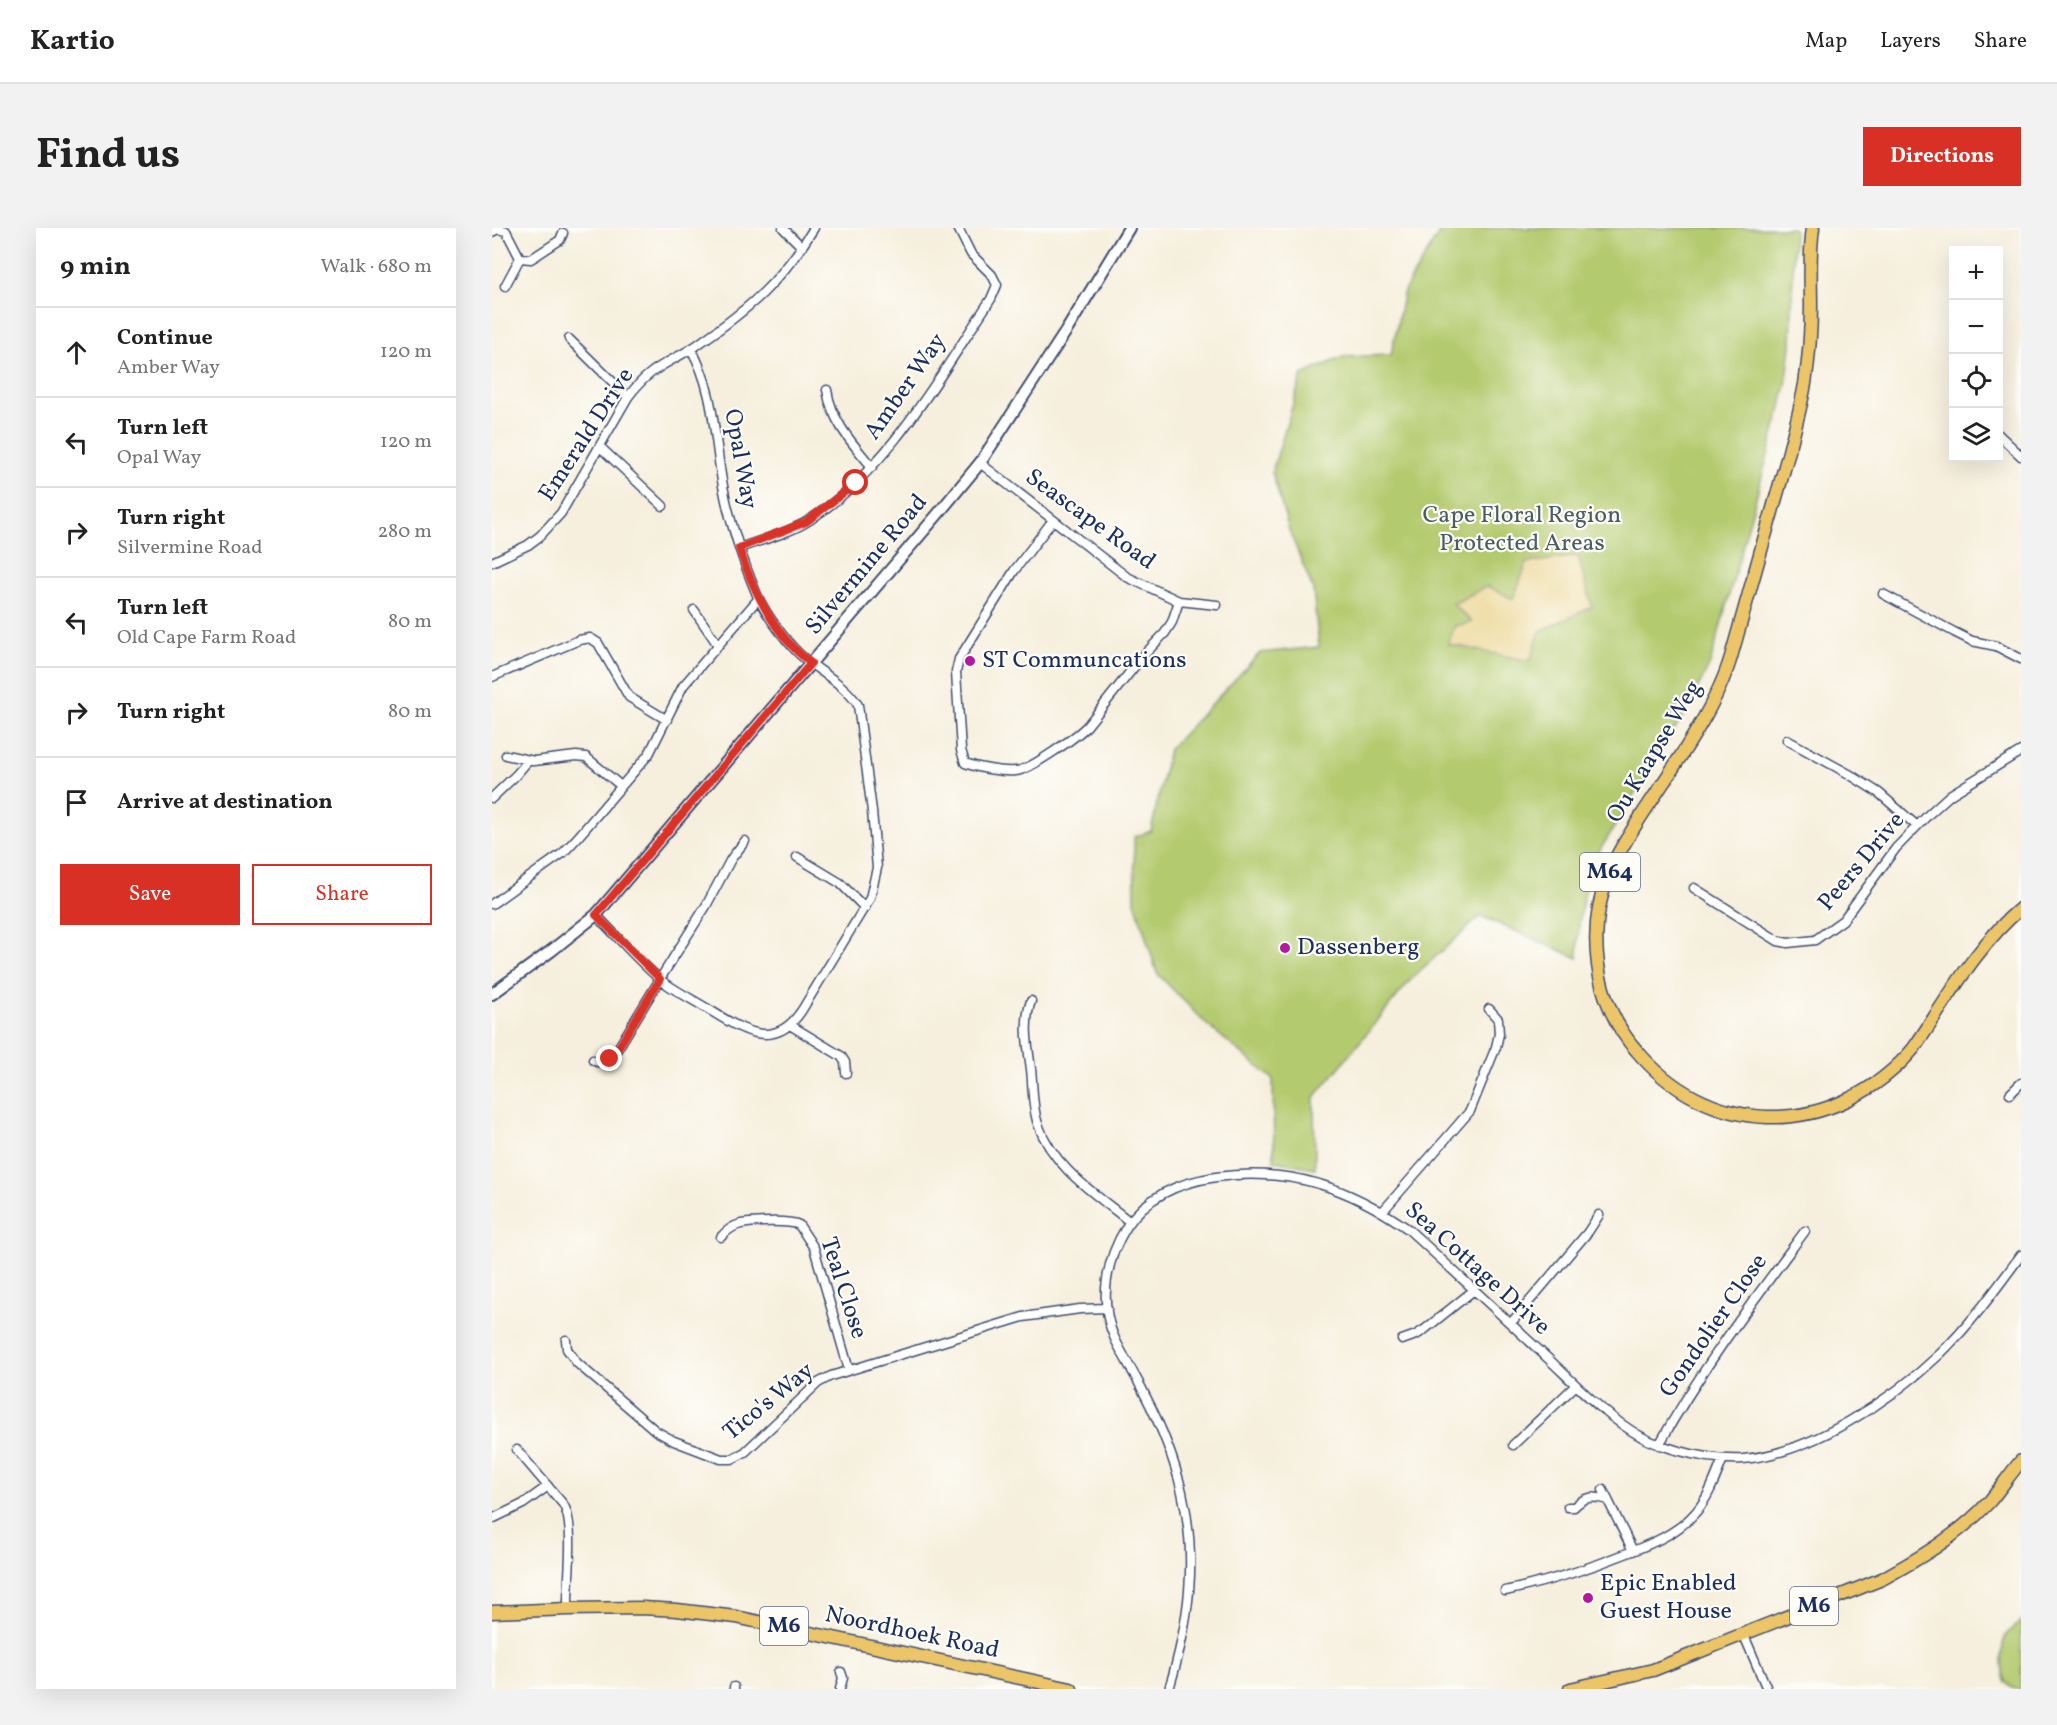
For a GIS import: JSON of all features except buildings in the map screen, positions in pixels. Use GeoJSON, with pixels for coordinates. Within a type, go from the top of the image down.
{"type":"FeatureCollection","features":[{"type":"Feature","properties":{"kind":"main road","name":"Ou Kaapse Weg"},"geometry":{"type":"LineString","coordinates":[[1813,228],[1809,349],[1798,418],[1784,469],[1725,678],[1706,713],[1627,839],[1608,877],[1601,897],[1596,931],[1596,948],[1602,986],[1613,1016],[1632,1046],[1659,1074],[1686,1093],[1714,1106],[1750,1115],[1769,1117],[1806,1114],[1837,1105],[1865,1091],[1878,1083],[1903,1060],[1914,1048],[1980,951],[1996,931],[2021,908]]}},
{"type":"Feature","properties":{"kind":"main road","name":"M6"},"geometry":{"type":"LineString","coordinates":[[1570,1689],[1653,1670],[1882,1578],[1912,1562],[1965,1525],[1988,1502],[2021,1461]]}},
{"type":"Feature","properties":{"kind":"main road","name":"Noordhoek Road"},"geometry":{"type":"LineString","coordinates":[[492,1612],[666,1609],[736,1617],[1071,1689]]}},
{"type":"Feature","properties":{"kind":"street"},"geometry":{"type":"LineString","coordinates":[[783,228],[802,247]]}},
{"type":"Feature","properties":{"kind":"street","name":"Emerald Drive"},"geometry":{"type":"LineString","coordinates":[[492,562],[528,545],[561,513],[628,397],[648,374],[691,349],[745,311],[774,282],[814,228]]}},
{"type":"Feature","properties":{"kind":"street","name":"Amber Way"},"geometry":{"type":"LineString","coordinates":[[739,548],[806,522],[856,483],[896,440],[995,292],[996,280],[971,254],[958,228]]}},
{"type":"Feature","properties":{"kind":"street","name":"Silvermine Road"},"geometry":{"type":"LineString","coordinates":[[492,994],[596,915],[980,463],[1068,328],[1129,228]]}},
{"type":"Feature","properties":{"kind":"street"},"geometry":{"type":"LineString","coordinates":[[498,230],[508,234],[520,258]]}},
{"type":"Feature","properties":{"kind":"street"},"geometry":{"type":"LineString","coordinates":[[520,258],[531,259],[560,240],[563,233]]}},
{"type":"Feature","properties":{"kind":"street"},"geometry":{"type":"LineString","coordinates":[[505,286],[520,258]]}},
{"type":"Feature","properties":{"kind":"street"},"geometry":{"type":"LineString","coordinates":[[569,339],[628,397]]}},
{"type":"Feature","properties":{"kind":"street","name":"Opal Way"},"geometry":{"type":"LineString","coordinates":[[691,349],[703,373],[708,390],[723,485],[739,548],[759,598],[793,647],[855,700],[860,714],[877,868],[870,898],[865,908],[802,1010],[790,1025]]}},
{"type":"Feature","properties":{"kind":"street"},"geometry":{"type":"LineString","coordinates":[[827,390],[829,402],[839,425],[872,467]]}},
{"type":"Feature","properties":{"kind":"street"},"geometry":{"type":"LineString","coordinates":[[2003,439],[2021,456]]}},
{"type":"Feature","properties":{"kind":"street"},"geometry":{"type":"LineString","coordinates":[[600,447],[663,506]]}},
{"type":"Feature","properties":{"kind":"street","name":"Seascape Road"},"geometry":{"type":"LineString","coordinates":[[980,463],[1127,577],[1179,601],[1217,605]]}},
{"type":"Feature","properties":{"kind":"street"},"geometry":{"type":"LineString","coordinates":[[1053,520],[1014,571],[957,664],[961,750],[965,763],[1009,771],[1022,770],[1077,736],[1142,657],[1165,633],[1172,622],[1179,601]]}},
{"type":"Feature","properties":{"kind":"street"},"geometry":{"type":"LineString","coordinates":[[1883,594],[1972,641],[1996,646],[2021,659]]}},
{"type":"Feature","properties":{"kind":"street"},"geometry":{"type":"LineString","coordinates":[[492,904],[570,847],[649,754],[683,686],[759,598]]}},
{"type":"Feature","properties":{"kind":"street"},"geometry":{"type":"LineString","coordinates":[[694,610],[718,645]]}},
{"type":"Feature","properties":{"kind":"street"},"geometry":{"type":"LineString","coordinates":[[492,677],[579,640],[590,638],[598,643],[629,697],[667,720]]}},
{"type":"Feature","properties":{"kind":"street"},"geometry":{"type":"LineString","coordinates":[[1787,741],[1879,793],[1917,826]]}},
{"type":"Feature","properties":{"kind":"street","name":"Peers Drive"},"geometry":{"type":"LineString","coordinates":[[1694,888],[1778,940],[1788,943],[1815,940],[1843,920],[1877,871],[1917,826],[1950,795],[2021,751]]}},
{"type":"Feature","properties":{"kind":"street"},"geometry":{"type":"LineString","coordinates":[[506,755],[528,761],[586,757],[621,786]]}},
{"type":"Feature","properties":{"kind":"street"},"geometry":{"type":"LineString","coordinates":[[492,798],[528,761]]}},
{"type":"Feature","properties":{"kind":"street"},"geometry":{"type":"LineString","coordinates":[[594,1060],[601,1062],[613,1056],[706,906],[731,859],[745,841]]}},
{"type":"Feature","properties":{"kind":"street"},"geometry":{"type":"LineString","coordinates":[[797,857],[840,883],[865,908]]}},
{"type":"Feature","properties":{"kind":"street"},"geometry":{"type":"LineString","coordinates":[[596,915],[660,979],[742,1030],[762,1034],[771,1033],[790,1025],[841,1056],[846,1073]]}},
{"type":"Feature","properties":{"kind":"street"},"geometry":{"type":"LineString","coordinates":[[1031,1001],[1026,1017],[1036,1114],[1041,1131],[1060,1163],[1130,1222]]}},
{"type":"Feature","properties":{"kind":"street"},"geometry":{"type":"LineString","coordinates":[[1383,1211],[1470,1111],[1489,1068],[1499,1034],[1498,1019],[1489,1009]]}},
{"type":"Feature","properties":{"kind":"street"},"geometry":{"type":"LineString","coordinates":[[2010,1094],[2021,1083]]}},
{"type":"Feature","properties":{"kind":"street","name":"Sea Cottage Drive"},"geometry":{"type":"LineString","coordinates":[[1168,1689],[1181,1649],[1190,1595],[1190,1564],[1183,1493],[1161,1428],[1114,1337],[1107,1308],[1107,1272],[1119,1239],[1130,1222],[1154,1199],[1169,1190],[1183,1184],[1214,1178],[1273,1175],[1317,1183],[1354,1196],[1383,1211],[1407,1229],[1576,1385],[1627,1428],[1659,1444],[1690,1454],[1723,1459],[1760,1456],[1796,1447],[1857,1416],[1884,1398],[1941,1353],[1968,1324],[2021,1255]]}},
{"type":"Feature","properties":{"kind":"street"},"geometry":{"type":"LineString","coordinates":[[1511,1323],[1588,1232],[1599,1215]]}},
{"type":"Feature","properties":{"kind":"street","name":"Teal Close"},"geometry":{"type":"LineString","coordinates":[[723,1235],[742,1224],[787,1222],[799,1226],[814,1248],[849,1370]]}},
{"type":"Feature","properties":{"kind":"street","name":"Gondolier Close"},"geometry":{"type":"LineString","coordinates":[[1659,1444],[1735,1324],[1805,1232]]}},
{"type":"Feature","properties":{"kind":"street"},"geometry":{"type":"LineString","coordinates":[[1402,1340],[1409,1339],[1424,1330],[1474,1290]]}},
{"type":"Feature","properties":{"kind":"street","name":"Tico's Way"},"geometry":{"type":"LineString","coordinates":[[566,1340],[567,1349],[577,1363],[656,1431],[674,1441],[721,1459],[732,1459],[745,1452],[818,1383],[849,1370],[1023,1317],[1080,1309],[1107,1308]]}},
{"type":"Feature","properties":{"kind":"street"},"geometry":{"type":"LineString","coordinates":[[1513,1445],[1576,1385]]}},
{"type":"Feature","properties":{"kind":"street"},"geometry":{"type":"LineString","coordinates":[[517,1450],[565,1507],[569,1518],[568,1609]]}},
{"type":"Feature","properties":{"kind":"street"},"geometry":{"type":"LineString","coordinates":[[1505,1592],[1557,1579],[1633,1551],[1676,1531],[1703,1503],[1723,1459]]}},
{"type":"Feature","properties":{"kind":"street"},"geometry":{"type":"LineString","coordinates":[[492,1519],[523,1504],[548,1486]]}},
{"type":"Feature","properties":{"kind":"street"},"geometry":{"type":"LineString","coordinates":[[1603,1490],[1633,1551]]}},
{"type":"Feature","properties":{"kind":"street"},"geometry":{"type":"LineString","coordinates":[[1568,1507],[1574,1507],[1590,1497],[1608,1500]]}},
{"type":"Feature","properties":{"kind":"street"},"geometry":{"type":"LineString","coordinates":[[1743,1633],[1767,1689]]}},
{"type":"Feature","properties":{"kind":"street"},"geometry":{"type":"LineString","coordinates":[[840,1689],[843,1678],[841,1672]]}},
{"type":"Feature","properties":{"kind":"green space","name":"Cape Floral Region Protected Areas"},"geometry":{"type":"Polygon","coordinates":[[[1442,228],[1794,228],[1791,346],[1787,379],[1710,664],[1684,714],[1595,858],[1582,907],[1578,958],[1481,916],[1413,977],[1314,1098],[1315,1168],[1274,1161],[1273,1079],[1206,1024],[1157,973],[1135,902],[1134,837],[1151,831],[1169,749],[1260,653],[1319,647],[1313,589],[1289,530],[1272,472],[1302,375],[1343,357],[1391,355],[1404,291],[1442,228]]]}},
{"type":"Feature","properties":{"kind":"green space"},"geometry":{"type":"Polygon","coordinates":[[[2021,1621],[2021,1689],[2016,1689],[2008,1684],[2005,1678],[2002,1654],[2007,1634],[2021,1621]]]}},
{"type":"Feature","properties":{"kind":"sand"},"geometry":{"type":"Polygon","coordinates":[[[1578,556],[1592,607],[1540,631],[1530,661],[1448,644],[1455,626],[1472,622],[1453,604],[1487,586],[1513,599],[1527,563],[1578,556]]]}},
{"type":"Feature","properties":{"kind":"place","name":"ST Communcations"},"geometry":{"type":"Point","coordinates":[970,661]}},
{"type":"Feature","properties":{"kind":"place","name":"Dassenberg"},"geometry":{"type":"Point","coordinates":[1285,948]}},
{"type":"Feature","properties":{"kind":"place","name":"Epic Enabled Guest House"},"geometry":{"type":"Point","coordinates":[1588,1598]}},
{"type":"Feature","properties":{"kind":"route"},"geometry":{"type":"LineString","coordinates":[[610,1059],[660,979],[596,915],[618,892],[811,663],[780,631],[759,598],[739,548],[806,522],[856,483]]}}]}
